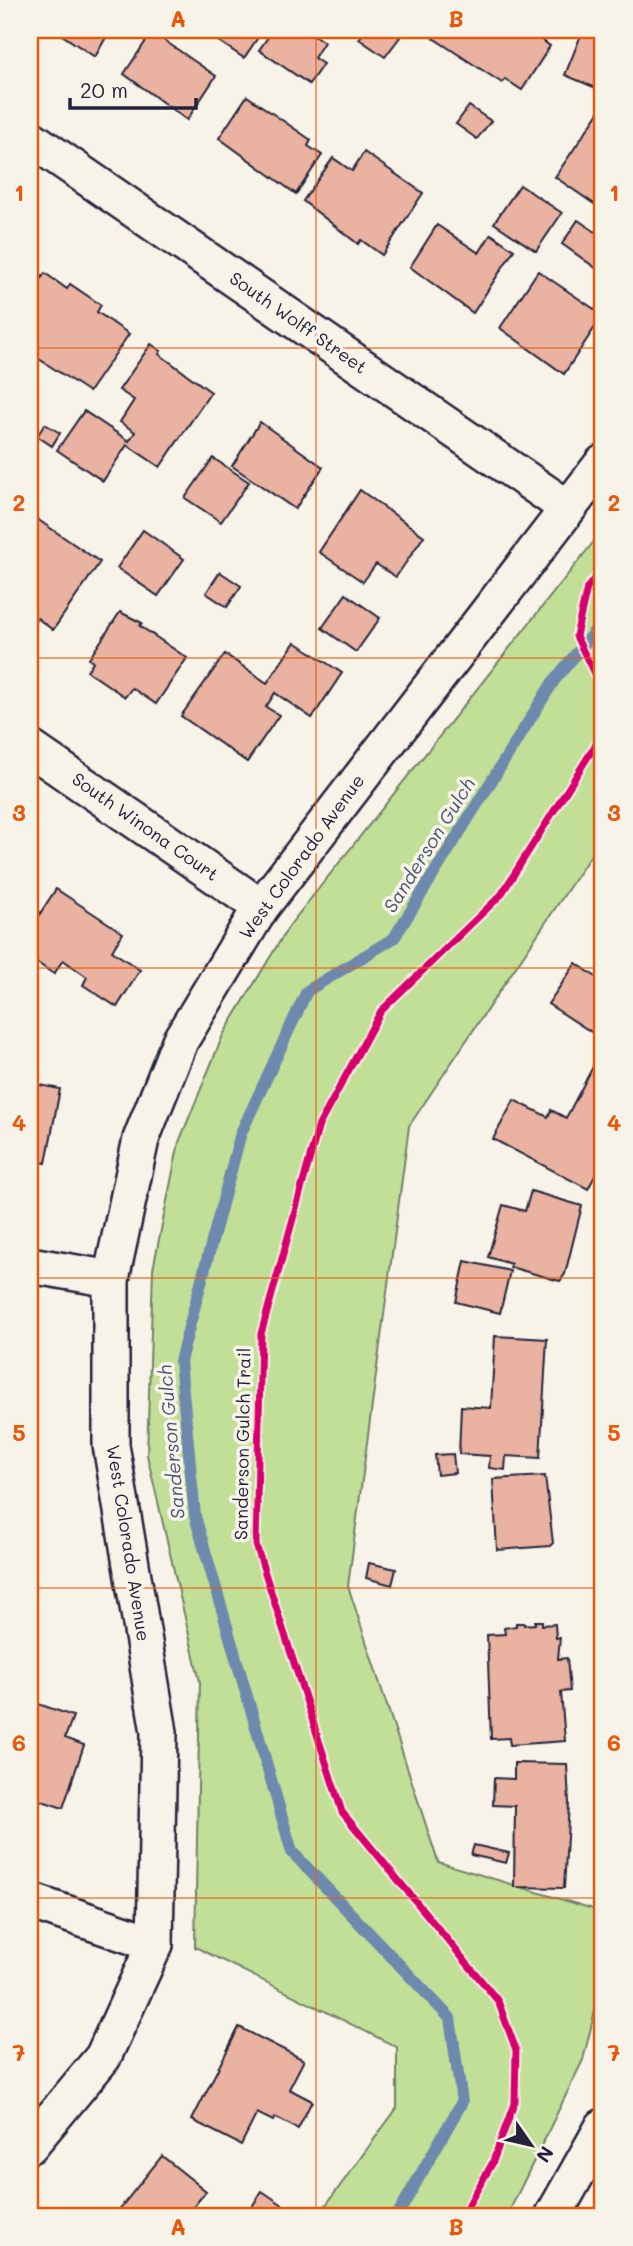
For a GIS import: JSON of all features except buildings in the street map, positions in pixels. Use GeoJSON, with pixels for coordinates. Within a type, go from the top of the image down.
{"type":"FeatureCollection","features":[{"type":"Feature","properties":{"kind":"street","name":"South Wolff Street"},"geometry":{"type":"LineString","coordinates":[[30,138],[566,507]]}},
{"type":"Feature","properties":{"kind":"street","name":"West Colorado Avenue"},"geometry":{"type":"LineString","coordinates":[[30,2145],[103,2057],[155,1944],[159,1732],[111,1445],[111,1279],[141,1139],[180,1041],[261,907],[566,507],[603,463]]}},
{"type":"Feature","properties":{"kind":"street","name":"South Winona Court"},"geometry":{"type":"LineString","coordinates":[[30,748],[261,907]]}},
{"type":"Feature","properties":{"kind":"street"},"geometry":{"type":"LineString","coordinates":[[30,1265],[111,1279]]}},
{"type":"Feature","properties":{"kind":"street"},"geometry":{"type":"LineString","coordinates":[[30,1901],[155,1944]]}},
{"type":"Feature","properties":{"kind":"street"},"geometry":{"type":"LineString","coordinates":[[553,2216],[603,2127]]}},
{"type":"Feature","properties":{"kind":"green space"},"geometry":{"type":"Polygon","coordinates":[[[603,530],[603,837],[409,1126],[348,1586],[438,1862],[603,1912],[603,1978],[583,2060],[507,2216],[318,2216],[397,2108],[397,2047],[195,1947],[200,1682],[147,1455],[153,1269],[179,1142],[223,1035],[289,926],[603,530]]]}},
{"type":"Feature","properties":{"kind":"waterway","name":"Sanderson Gulch"},"geometry":{"type":"LineString","coordinates":[[397,2216],[462,2102],[450,2018],[292,1852],[195,1516],[180,1361],[241,1133],[307,991],[394,938],[553,682],[603,621]]}},
{"type":"Feature","properties":{"kind":"cycle path"},"geometry":{"type":"LineString","coordinates":[[603,568],[587,588],[576,636],[603,692]]}},
{"type":"Feature","properties":{"kind":"cycle path","name":"Sanderson Gulch Trail"},"geometry":{"type":"LineString","coordinates":[[462,2216],[492,2164],[515,2101],[516,2050],[498,2001],[342,1812],[256,1545],[261,1334],[319,1125],[381,1011],[501,895],[603,733]]}}]}
